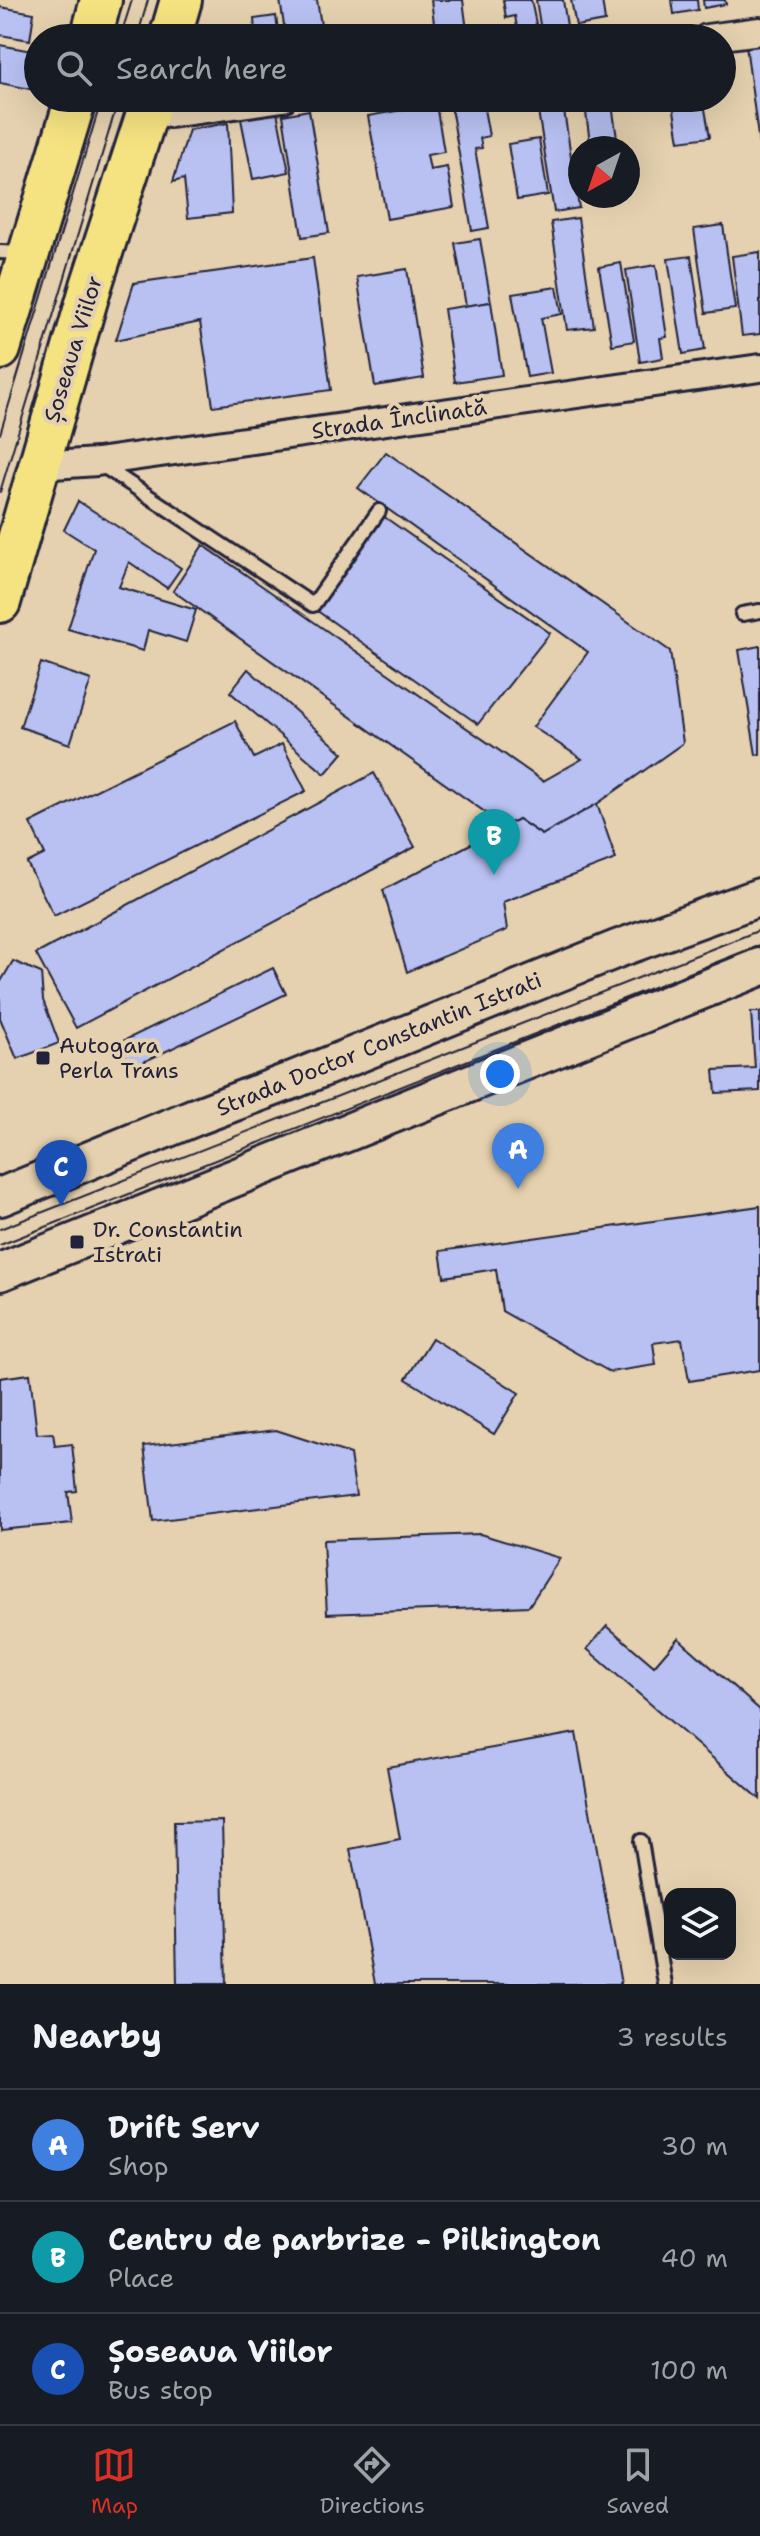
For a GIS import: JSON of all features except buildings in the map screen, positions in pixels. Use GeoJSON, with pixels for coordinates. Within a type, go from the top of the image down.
{"type":"FeatureCollection","features":[{"type":"Feature","properties":{"kind":"main road"},"geometry":{"type":"LineString","coordinates":[[95,24],[101,0]]}},
{"type":"Feature","properties":{"kind":"main road"},"geometry":{"type":"LineString","coordinates":[[174,24],[181,0]]}},
{"type":"Feature","properties":{"kind":"main road"},"geometry":{"type":"LineString","coordinates":[[0,349],[14,253],[70,112]]}},
{"type":"Feature","properties":{"kind":"main road","name":"Șoseaua Viilor"},"geometry":{"type":"LineString","coordinates":[[0,602],[49,465],[91,286],[148,112]]}},
{"type":"Feature","properties":{"kind":"main road","name":"Strada Doctor Constantin Istrati"},"geometry":{"type":"LineString","coordinates":[[0,1197],[547,977],[760,897]]}},
{"type":"Feature","properties":{"kind":"main road"},"geometry":{"type":"LineString","coordinates":[[0,1272],[760,967]]}},
{"type":"Feature","properties":{"kind":"street"},"geometry":{"type":"LineString","coordinates":[[736,34],[760,31]]}},
{"type":"Feature","properties":{"kind":"street","name":"Strada Înclinată"},"geometry":{"type":"LineString","coordinates":[[49,465],[97,462],[760,368]]}},
{"type":"Feature","properties":{"kind":"lane"},"geometry":{"type":"LineString","coordinates":[[97,462],[313,605],[379,511]]}},
{"type":"Feature","properties":{"kind":"lane"},"geometry":{"type":"LineString","coordinates":[[742,614],[760,611]]}},
{"type":"Feature","properties":{"kind":"lane"},"geometry":{"type":"LineString","coordinates":[[641,1841],[665,1984]]}},
{"type":"Feature","properties":{"kind":"tram line"},"geometry":{"type":"LineString","coordinates":[[124,24],[132,0]]}},
{"type":"Feature","properties":{"kind":"tram line"},"geometry":{"type":"LineString","coordinates":[[141,24],[148,0]]}},
{"type":"Feature","properties":{"kind":"tram line"},"geometry":{"type":"LineString","coordinates":[[0,434],[98,112]]}},
{"type":"Feature","properties":{"kind":"tram line"},"geometry":{"type":"LineString","coordinates":[[0,492],[115,112]]}},
{"type":"Feature","properties":{"kind":"tram line"},"geometry":{"type":"LineString","coordinates":[[0,1229],[760,930]]}},
{"type":"Feature","properties":{"kind":"tram line"},"geometry":{"type":"LineString","coordinates":[[0,1245],[760,945]]}},
{"type":"Feature","properties":{"kind":"place","name":"Centru de parbrize - Pilkington"},"geometry":{"type":"Point","coordinates":[494,875]}},
{"type":"Feature","properties":{"kind":"place","name":"Autogara Perla Trans"},"geometry":{"type":"Point","coordinates":[43,1058]}},
{"type":"Feature","properties":{"kind":"place","name":"Drift Serv"},"geometry":{"type":"Point","coordinates":[518,1189]}},
{"type":"Feature","properties":{"kind":"place","name":"Șoseaua Viilor"},"geometry":{"type":"Point","coordinates":[61,1206]}},
{"type":"Feature","properties":{"kind":"place","name":"Dr. Constantin Istrati"},"geometry":{"type":"Point","coordinates":[77,1242]}}]}
